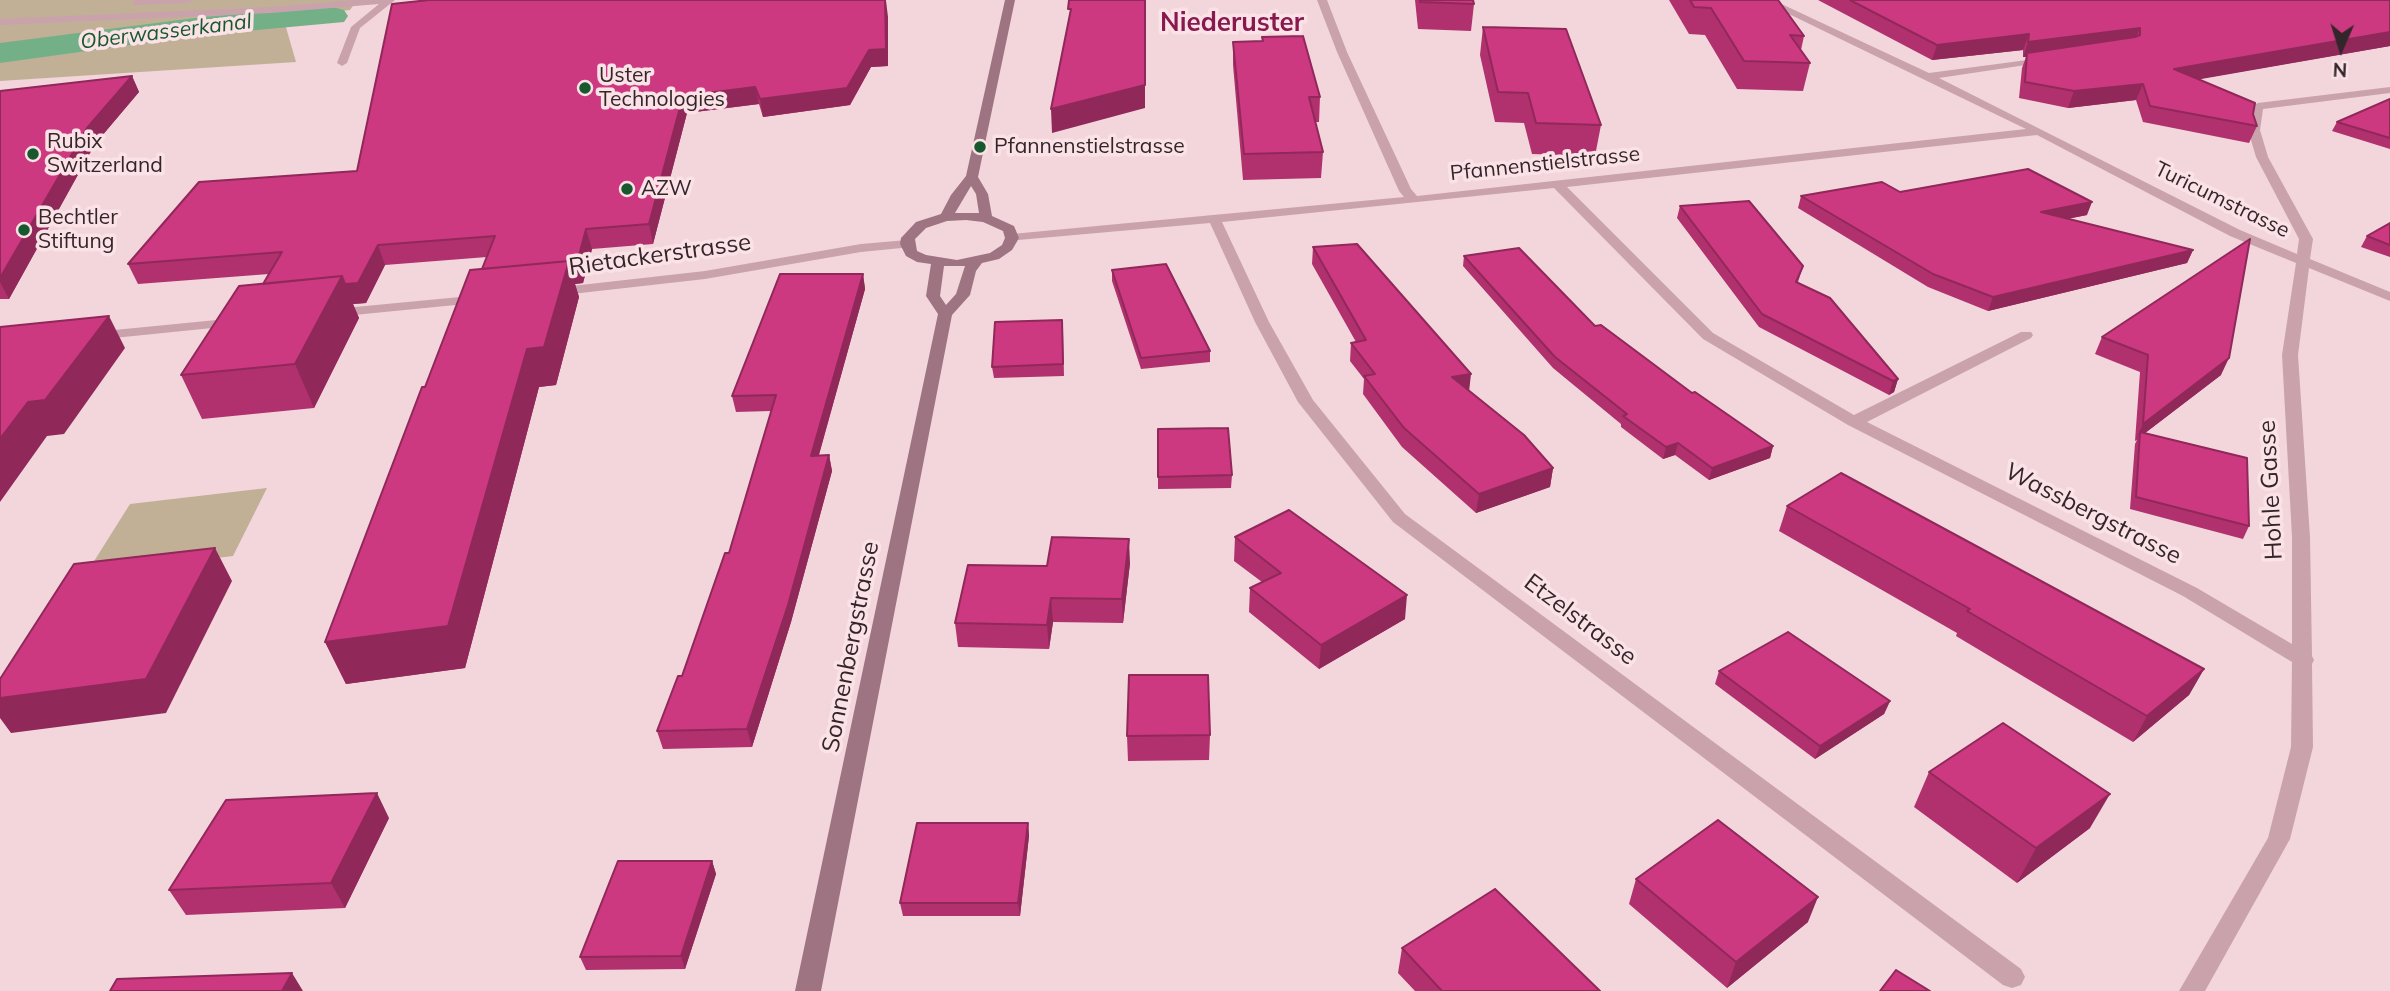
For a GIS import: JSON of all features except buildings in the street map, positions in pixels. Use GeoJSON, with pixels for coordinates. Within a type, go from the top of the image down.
{"type":"FeatureCollection","features":[{"type":"Feature","properties":{"kind":"street"},"geometry":{"type":"LineString","coordinates":[[118,4],[188,0]]}},
{"type":"Feature","properties":{"kind":"street"},"geometry":{"type":"LineString","coordinates":[[0,22],[271,10],[390,0]]}},
{"type":"Feature","properties":{"kind":"street"},"geometry":{"type":"LineString","coordinates":[[342,63],[356,27],[390,0]]}},
{"type":"Feature","properties":{"kind":"street"},"geometry":{"type":"LineString","coordinates":[[946,218],[957,195],[972,177],[1010,0]]}},
{"type":"Feature","properties":{"kind":"street"},"geometry":{"type":"LineString","coordinates":[[1322,0],[1405,191],[1414,200]]}},
{"type":"Feature","properties":{"kind":"street","name":"Turicumstrasse"},"geometry":{"type":"LineString","coordinates":[[1765,0],[2039,131],[2235,233],[2390,297]]}},
{"type":"Feature","properties":{"kind":"street"},"geometry":{"type":"LineString","coordinates":[[1928,76],[2062,56]]}},
{"type":"Feature","properties":{"kind":"street","name":"Hohle Gasse"},"geometry":{"type":"LineString","coordinates":[[2192,991],[2279,839],[2302,747],[2304,660],[2300,505],[2290,355],[2306,239],[2262,157],[2254,130],[2258,106],[2390,90]]}},
{"type":"Feature","properties":{"kind":"street","name":"Pfannenstielstrasse"},"geometry":{"type":"LineString","coordinates":[[1012,238],[1414,200],[2039,131]]}},
{"type":"Feature","properties":{"kind":"street"},"geometry":{"type":"LineString","coordinates":[[972,177],[982,194],[985,218]]}},
{"type":"Feature","properties":{"kind":"street","name":"Wassbergstrasse"},"geometry":{"type":"LineString","coordinates":[[1557,184],[1708,336],[1854,422],[2190,592],[2304,660]]}},
{"type":"Feature","properties":{"kind":"street"},"geometry":{"type":"LineString","coordinates":[[946,218],[985,218],[1009,229],[1012,238],[1007,247],[994,256],[976,262],[939,263],[911,253],[906,244],[908,238],[921,225],[946,218]]}},
{"type":"Feature","properties":{"kind":"street","name":"Etzelstrasse"},"geometry":{"type":"LineString","coordinates":[[1215,220],[1262,322],[1306,402],[1399,518],[2012,977]]}},
{"type":"Feature","properties":{"kind":"street","name":"Rietackerstrasse"},"geometry":{"type":"LineString","coordinates":[[537,293],[705,275],[861,248],[906,244]]}},
{"type":"Feature","properties":{"kind":"street","name":"Sonnenbergstrasse"},"geometry":{"type":"LineString","coordinates":[[808,991],[945,314],[963,295],[969,271],[976,262]]}},
{"type":"Feature","properties":{"kind":"street","name":"Sonnenbergstrasse"},"geometry":{"type":"LineString","coordinates":[[939,263],[933,296],[945,314]]}},
{"type":"Feature","properties":{"kind":"street"},"geometry":{"type":"LineString","coordinates":[[321,314],[495,298]]}},
{"type":"Feature","properties":{"kind":"street"},"geometry":{"type":"LineString","coordinates":[[81,337],[255,320]]}},
{"type":"Feature","properties":{"kind":"street"},"geometry":{"type":"LineString","coordinates":[[1854,422],[2026,335]]}},
{"type":"Feature","properties":{"kind":"shaded area"},"geometry":{"type":"Polygon","coordinates":[[[0,0],[357,0],[350,10],[283,17],[296,62],[0,81],[0,0]]]}},
{"type":"Feature","properties":{"kind":"shaded area"},"geometry":{"type":"Polygon","coordinates":[[[267,488],[233,556],[86,574],[130,504],[267,488]]]}},
{"type":"Feature","properties":{"kind":"waterway","name":"Oberwasserkanal"},"geometry":{"type":"LineString","coordinates":[[0,53],[203,26],[333,16]]}},
{"type":"Feature","properties":{"kind":"place","name":"Uster Technologies"},"geometry":{"type":"Point","coordinates":[585,88]}},
{"type":"Feature","properties":{"kind":"place","name":"Pfannenstielstrasse"},"geometry":{"type":"Point","coordinates":[980,147]}},
{"type":"Feature","properties":{"kind":"place","name":"Rubix Switzerland"},"geometry":{"type":"Point","coordinates":[33,154]}},
{"type":"Feature","properties":{"kind":"place","name":"AZW"},"geometry":{"type":"Point","coordinates":[627,189]}},
{"type":"Feature","properties":{"kind":"place","name":"Bechtler Stiftung"},"geometry":{"type":"Point","coordinates":[24,230]}},
{"type":"Feature","properties":{"kind":"district","name":"Niederuster"},"geometry":{"type":"Point","coordinates":[1232,23]}}]}
